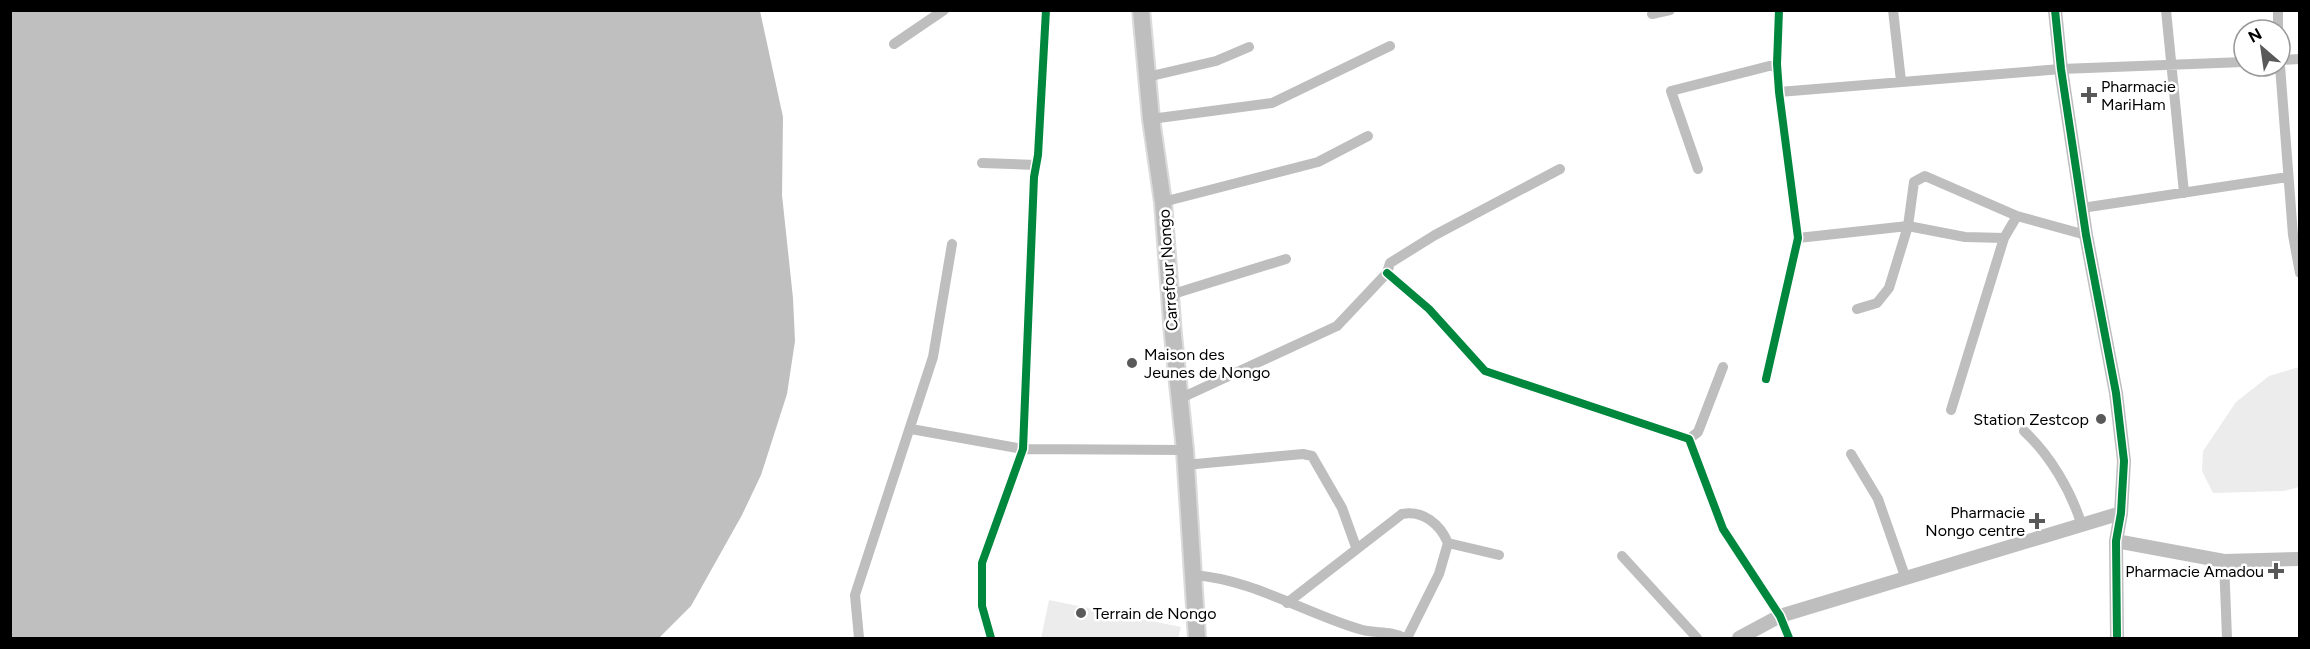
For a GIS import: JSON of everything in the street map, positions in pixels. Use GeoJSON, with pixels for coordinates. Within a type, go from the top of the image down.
{"type":"FeatureCollection","features":[{"type":"Feature","properties":{"kind":"main road","name":"Carrefour Nongo"},"geometry":{"type":"LineString","coordinates":[[1141,10],[1151,119],[1163,202],[1185,458],[1197,639]]}},
{"type":"Feature","properties":{"kind":"street"},"geometry":{"type":"LineString","coordinates":[[894,45],[944,10]]}},
{"type":"Feature","properties":{"kind":"street"},"geometry":{"type":"LineString","coordinates":[[991,639],[982,606],[982,563],[1023,448],[1030,265],[1046,10]]}},
{"type":"Feature","properties":{"kind":"street"},"geometry":{"type":"LineString","coordinates":[[1652,14],[1670,10]]}},
{"type":"Feature","properties":{"kind":"street"},"geometry":{"type":"LineString","coordinates":[[1766,379],[1798,237],[1779,92],[1777,64],[1779,10]]}},
{"type":"Feature","properties":{"kind":"street"},"geometry":{"type":"LineString","coordinates":[[1893,10],[1901,81]]}},
{"type":"Feature","properties":{"kind":"street"},"geometry":{"type":"LineString","coordinates":[[2055,10],[2061,69],[2086,235],[2120,421],[2124,461],[2121,513],[2116,541],[2117,639]]}},
{"type":"Feature","properties":{"kind":"street"},"geometry":{"type":"LineString","coordinates":[[2166,10],[2184,193]]}},
{"type":"Feature","properties":{"kind":"street"},"geometry":{"type":"LineString","coordinates":[[1151,119],[1272,103],[1390,46]]}},
{"type":"Feature","properties":{"kind":"street"},"geometry":{"type":"LineString","coordinates":[[1147,76],[1216,61],[1249,47]]}},
{"type":"Feature","properties":{"kind":"street"},"geometry":{"type":"LineString","coordinates":[[1779,92],[2061,69],[2232,62]]}},
{"type":"Feature","properties":{"kind":"street"},"geometry":{"type":"LineString","coordinates":[[1698,169],[1671,92],[1777,64]]}},
{"type":"Feature","properties":{"kind":"street"},"geometry":{"type":"LineString","coordinates":[[2281,78],[2292,235],[2300,273]]}},
{"type":"Feature","properties":{"kind":"street"},"geometry":{"type":"LineString","coordinates":[[1163,202],[1318,162],[1368,136]]}},
{"type":"Feature","properties":{"kind":"street"},"geometry":{"type":"LineString","coordinates":[[982,163],[1036,165]]}},
{"type":"Feature","properties":{"kind":"street"},"geometry":{"type":"LineString","coordinates":[[1179,399],[1337,326],[1387,273],[1390,264],[1435,235],[1560,169]]}},
{"type":"Feature","properties":{"kind":"street"},"geometry":{"type":"LineString","coordinates":[[1857,309],[1876,303],[1889,288],[1908,226],[1914,182],[1925,176],[2017,216],[2086,235]]}},
{"type":"Feature","properties":{"kind":"street"},"geometry":{"type":"LineString","coordinates":[[2082,208],[2288,177]]}},
{"type":"Feature","properties":{"kind":"street"},"geometry":{"type":"LineString","coordinates":[[1951,410],[2004,238],[2017,216]]}},
{"type":"Feature","properties":{"kind":"street"},"geometry":{"type":"LineString","coordinates":[[1798,237],[1908,226],[1965,237],[2004,238]]}},
{"type":"Feature","properties":{"kind":"street"},"geometry":{"type":"LineString","coordinates":[[859,639],[855,596],[933,357],[951,244]]}},
{"type":"Feature","properties":{"kind":"street"},"geometry":{"type":"LineString","coordinates":[[1170,295],[1286,259]]}},
{"type":"Feature","properties":{"kind":"street"},"geometry":{"type":"LineString","coordinates":[[1387,273],[1429,309],[1485,371],[1689,439]]}},
{"type":"Feature","properties":{"kind":"street"},"geometry":{"type":"LineString","coordinates":[[1689,439],[1698,432],[1723,367]]}},
{"type":"Feature","properties":{"kind":"street"},"geometry":{"type":"LineString","coordinates":[[911,429],[1023,448],[1185,458],[1303,454],[1312,456],[1342,508],[1356,548]]}},
{"type":"Feature","properties":{"kind":"street"},"geometry":{"type":"LineString","coordinates":[[2024,431],[2036,442],[2074,501],[2082,523]]}},
{"type":"Feature","properties":{"kind":"street"},"geometry":{"type":"LineString","coordinates":[[1689,439],[1723,529],[1780,615],[1788,639]]}},
{"type":"Feature","properties":{"kind":"street"},"geometry":{"type":"LineString","coordinates":[[1851,454],[1878,499],[1906,579]]}},
{"type":"Feature","properties":{"kind":"street"},"geometry":{"type":"LineString","coordinates":[[1193,575],[1218,576],[1254,588],[1287,603],[1356,628],[1393,634],[1405,639],[1439,574],[1448,543],[1444,534],[1421,514],[1411,512],[1402,514],[1287,603]]}},
{"type":"Feature","properties":{"kind":"street"},"geometry":{"type":"LineString","coordinates":[[1739,639],[1780,615],[2121,513]]}},
{"type":"Feature","properties":{"kind":"street"},"geometry":{"type":"LineString","coordinates":[[2116,541],[2224,561],[2300,559]]}},
{"type":"Feature","properties":{"kind":"street"},"geometry":{"type":"LineString","coordinates":[[1448,543],[1499,555]]}},
{"type":"Feature","properties":{"kind":"street"},"geometry":{"type":"LineString","coordinates":[[1622,556],[1698,639]]}},
{"type":"Feature","properties":{"kind":"street"},"geometry":{"type":"LineString","coordinates":[[2224,561],[2227,639]]}},
{"type":"Feature","properties":{"kind":"shaded area"},"geometry":{"type":"Polygon","coordinates":[[[10,11],[760,11],[783,117],[782,195],[793,298],[795,341],[787,394],[761,475],[742,515],[691,606],[659,638],[11,638],[10,11]]]}},
{"type":"Feature","properties":{"kind":"shaded area"},"geometry":{"type":"Polygon","coordinates":[[[2299,367],[2299,487],[2284,491],[2213,493],[2202,471],[2203,451],[2236,402],[2269,376],[2299,367]]]}},
{"type":"Feature","properties":{"kind":"shaded area","name":"Terrain de Nongo"},"geometry":{"type":"Polygon","coordinates":[[[1049,600],[1181,627],[1178,638],[1041,638],[1049,600]]]}},
{"type":"Feature","properties":{"kind":"cycle path"},"geometry":{"type":"LineString","coordinates":[[991,638],[982,606],[982,563],[1023,449],[1034,177],[1038,155],[1046,10]]}},
{"type":"Feature","properties":{"kind":"cycle path"},"geometry":{"type":"LineString","coordinates":[[1766,379],[1798,238],[1779,92],[1777,64],[1779,10]]}},
{"type":"Feature","properties":{"kind":"cycle path"},"geometry":{"type":"LineString","coordinates":[[2055,10],[2061,69],[2086,235],[2116,393],[2124,461],[2121,513],[2116,541],[2117,638]]}},
{"type":"Feature","properties":{"kind":"cycle path"},"geometry":{"type":"LineString","coordinates":[[1387,273],[1429,309],[1485,371],[1689,439],[1723,529],[1780,616],[1789,638]]}},
{"type":"Feature","properties":{"kind":"place","name":"Pharmacie MariHam"},"geometry":{"type":"Point","coordinates":[2089,95]}},
{"type":"Feature","properties":{"kind":"place","name":"Maison des Jeunes de Nongo"},"geometry":{"type":"Point","coordinates":[1132,363]}},
{"type":"Feature","properties":{"kind":"place","name":"Station Zestcop"},"geometry":{"type":"Point","coordinates":[2101,419]}},
{"type":"Feature","properties":{"kind":"place","name":"Pharmacie Nongo centre"},"geometry":{"type":"Point","coordinates":[2037,521]}},
{"type":"Feature","properties":{"kind":"place","name":"Pharmacie Amadou"},"geometry":{"type":"Point","coordinates":[2276,571]}},
{"type":"Feature","properties":{"kind":"place","name":"Terrain de Nongo"},"geometry":{"type":"Point","coordinates":[1081,613]}}]}
